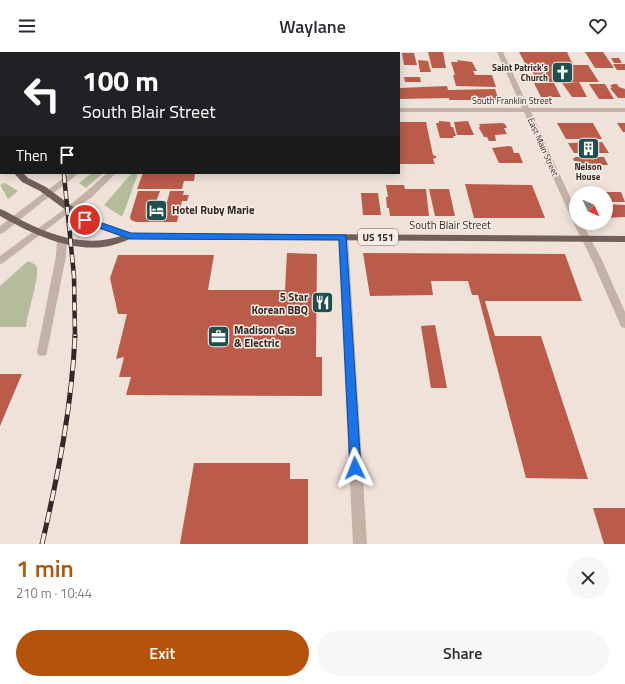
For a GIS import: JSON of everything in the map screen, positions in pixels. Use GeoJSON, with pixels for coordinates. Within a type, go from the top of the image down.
{"type":"FeatureCollection","features":[{"type":"Feature","properties":{"kind":"main road","name":"US 151"},"geometry":{"type":"LineString","coordinates":[[19,174],[25,180],[49,193],[68,209]]}},
{"type":"Feature","properties":{"kind":"main road","name":"South Blair Street"},"geometry":{"type":"LineString","coordinates":[[68,209],[85,220],[130,236]]}},
{"type":"Feature","properties":{"kind":"main road","name":"US 151"},"geometry":{"type":"LineString","coordinates":[[0,212],[38,231]]}},
{"type":"Feature","properties":{"kind":"main road","name":"South Blair Street"},"geometry":{"type":"LineString","coordinates":[[38,231],[62,241],[97,244],[130,236],[625,238]]}},
{"type":"Feature","properties":{"kind":"street","name":"East Main Street"},"geometry":{"type":"LineString","coordinates":[[500,52],[569,205]]}},
{"type":"Feature","properties":{"kind":"street","name":"South Franklin Street"},"geometry":{"type":"LineString","coordinates":[[400,110],[625,110]]}},
{"type":"Feature","properties":{"kind":"street"},"geometry":{"type":"LineString","coordinates":[[0,232],[74,174]]}},
{"type":"Feature","properties":{"kind":"street"},"geometry":{"type":"LineString","coordinates":[[0,261],[38,231],[89,195],[111,174]]}},
{"type":"Feature","properties":{"kind":"street"},"geometry":{"type":"LineString","coordinates":[[582,230],[625,324]]}},
{"type":"Feature","properties":{"kind":"street"},"geometry":{"type":"LineString","coordinates":[[343,237],[360,544]]}},
{"type":"Feature","properties":{"kind":"street"},"geometry":{"type":"LineString","coordinates":[[42,352],[61,256],[62,241]]}},
{"type":"Feature","properties":{"kind":"green space"},"geometry":{"type":"Polygon","coordinates":[[[91,174],[102,174],[86,188],[79,183],[91,174]]]}},
{"type":"Feature","properties":{"kind":"green space"},"geometry":{"type":"Polygon","coordinates":[[[131,174],[138,174],[123,215],[121,216],[104,205],[131,174]]]}},
{"type":"Feature","properties":{"kind":"green space"},"geometry":{"type":"Polygon","coordinates":[[[5,183],[18,191],[8,199],[0,185],[5,183]]]}},
{"type":"Feature","properties":{"kind":"green space"},"geometry":{"type":"Polygon","coordinates":[[[28,261],[36,265],[37,277],[26,327],[0,327],[0,286],[28,261]]]}},
{"type":"Feature","properties":{"kind":"building"},"geometry":{"type":"Polygon","coordinates":[[[428,52],[443,52],[446,68],[432,68],[428,52]]]}},
{"type":"Feature","properties":{"kind":"building","name":"Saint Patrick's Church"},"geometry":{"type":"Polygon","coordinates":[[[519,52],[567,52],[573,65],[588,65],[599,82],[542,82],[541,79],[534,79],[531,75],[534,75],[532,71],[537,71],[534,65],[526,65],[519,52]]]}},
{"type":"Feature","properties":{"kind":"building"},"geometry":{"type":"Polygon","coordinates":[[[585,52],[603,52],[614,68],[595,68],[585,52]]]}},
{"type":"Feature","properties":{"kind":"building"},"geometry":{"type":"Polygon","coordinates":[[[402,53],[414,53],[417,65],[404,65],[402,53]]]}},
{"type":"Feature","properties":{"kind":"building"},"geometry":{"type":"Polygon","coordinates":[[[611,58],[619,58],[622,63],[614,63],[611,58]]]}},
{"type":"Feature","properties":{"kind":"building"},"geometry":{"type":"Polygon","coordinates":[[[418,60],[428,61],[431,72],[420,72],[418,60]]]}},
{"type":"Feature","properties":{"kind":"building"},"geometry":{"type":"Polygon","coordinates":[[[457,60],[472,62],[477,71],[473,71],[475,75],[492,75],[496,87],[456,86],[453,75],[455,75],[451,62],[458,62],[457,60]]]}},
{"type":"Feature","properties":{"kind":"building"},"geometry":{"type":"Polygon","coordinates":[[[613,64],[625,64],[625,70],[617,70],[613,64]]]}},
{"type":"Feature","properties":{"kind":"building"},"geometry":{"type":"Polygon","coordinates":[[[404,77],[420,77],[421,82],[405,82],[404,77]]]}},
{"type":"Feature","properties":{"kind":"building"},"geometry":{"type":"Polygon","coordinates":[[[579,82],[587,97],[572,97],[562,83],[579,82]]]}},
{"type":"Feature","properties":{"kind":"building"},"geometry":{"type":"Polygon","coordinates":[[[534,83],[554,83],[561,97],[541,97],[534,83]]]}},
{"type":"Feature","properties":{"kind":"building"},"geometry":{"type":"Polygon","coordinates":[[[589,84],[605,84],[614,99],[599,99],[589,84]]]}},
{"type":"Feature","properties":{"kind":"building"},"geometry":{"type":"Polygon","coordinates":[[[612,84],[617,84],[619,87],[625,89],[625,98],[618,98],[610,88],[612,88],[610,85],[613,85],[612,84]]]}},
{"type":"Feature","properties":{"kind":"building"},"geometry":{"type":"Polygon","coordinates":[[[447,86],[448,90],[495,89],[499,100],[449,100],[449,98],[400,99],[400,88],[447,86]]]}},
{"type":"Feature","properties":{"kind":"building"},"geometry":{"type":"Polygon","coordinates":[[[439,121],[450,122],[456,136],[453,136],[454,138],[440,138],[436,123],[439,123],[439,121]]]}},
{"type":"Feature","properties":{"kind":"building"},"geometry":{"type":"Polygon","coordinates":[[[468,121],[474,135],[457,135],[454,122],[468,121]]]}},
{"type":"Feature","properties":{"kind":"building"},"geometry":{"type":"Polygon","coordinates":[[[400,122],[426,122],[433,155],[437,157],[433,159],[435,164],[400,164],[400,122]]]}},
{"type":"Feature","properties":{"kind":"building"},"geometry":{"type":"Polygon","coordinates":[[[557,123],[593,123],[602,139],[566,139],[557,123]]]}},
{"type":"Feature","properties":{"kind":"building"},"geometry":{"type":"Polygon","coordinates":[[[617,123],[625,123],[625,132],[623,132],[617,123]]]}},
{"type":"Feature","properties":{"kind":"building"},"geometry":{"type":"Polygon","coordinates":[[[479,124],[505,124],[507,128],[504,128],[507,134],[495,135],[496,141],[489,141],[487,137],[484,137],[479,128],[479,124]]]}},
{"type":"Feature","properties":{"kind":"building","name":"Nelson House"},"geometry":{"type":"Polygon","coordinates":[[[602,142],[609,153],[574,153],[568,143],[602,142]]]}},
{"type":"Feature","properties":{"kind":"building"},"geometry":{"type":"Polygon","coordinates":[[[512,147],[514,153],[519,153],[523,163],[499,163],[492,148],[512,147]]]}},
{"type":"Feature","properties":{"kind":"building"},"geometry":{"type":"Polygon","coordinates":[[[604,157],[608,165],[579,165],[577,161],[574,161],[573,158],[604,157]]]}},
{"type":"Feature","properties":{"kind":"building"},"geometry":{"type":"Polygon","coordinates":[[[143,174],[195,174],[194,181],[184,181],[182,189],[137,189],[143,174]]]}},
{"type":"Feature","properties":{"kind":"building"},"geometry":{"type":"Polygon","coordinates":[[[465,184],[532,185],[545,218],[474,218],[465,184]]]}},
{"type":"Feature","properties":{"kind":"building"},"geometry":{"type":"Polygon","coordinates":[[[386,185],[404,185],[405,189],[426,189],[429,216],[390,216],[389,208],[387,208],[386,197],[388,197],[386,185]]]}},
{"type":"Feature","properties":{"kind":"building"},"geometry":{"type":"Polygon","coordinates":[[[429,189],[449,189],[455,216],[435,216],[429,189]]]}},
{"type":"Feature","properties":{"kind":"building","name":"Hotel Ruby Marie"},"geometry":{"type":"Polygon","coordinates":[[[138,191],[160,191],[156,202],[167,202],[170,191],[184,191],[183,195],[189,195],[187,201],[182,201],[177,222],[136,222],[131,220],[130,217],[138,191]]]}},
{"type":"Feature","properties":{"kind":"building"},"geometry":{"type":"Polygon","coordinates":[[[613,192],[621,192],[625,202],[613,202],[613,192]]]}},
{"type":"Feature","properties":{"kind":"building"},"geometry":{"type":"Polygon","coordinates":[[[361,193],[378,193],[381,215],[363,215],[361,193]]]}},
{"type":"Feature","properties":{"kind":"building"},"geometry":{"type":"Polygon","coordinates":[[[613,204],[625,205],[625,217],[613,218],[613,204]]]}},
{"type":"Feature","properties":{"kind":"building","name":"Madison Gas & Electric"},"geometry":{"type":"Polygon","coordinates":[[[287,253],[317,254],[316,357],[322,357],[322,396],[126,395],[131,377],[119,377],[124,357],[116,359],[127,314],[118,314],[110,278],[118,255],[214,255],[208,290],[285,290],[287,253]]]}},
{"type":"Feature","properties":{"kind":"building"},"geometry":{"type":"Polygon","coordinates":[[[363,253],[565,254],[582,301],[485,301],[495,336],[541,336],[588,479],[526,478],[478,295],[472,295],[468,281],[431,281],[433,295],[370,296],[363,253]]]}},
{"type":"Feature","properties":{"kind":"building"},"geometry":{"type":"Polygon","coordinates":[[[435,325],[447,388],[431,388],[421,326],[435,325]]]}},
{"type":"Feature","properties":{"kind":"building"},"geometry":{"type":"Polygon","coordinates":[[[0,374],[22,374],[0,426],[0,374]]]}},
{"type":"Feature","properties":{"kind":"building"},"geometry":{"type":"Polygon","coordinates":[[[194,463],[290,463],[290,479],[308,479],[308,544],[180,544],[194,463]]]}},
{"type":"Feature","properties":{"kind":"building"},"geometry":{"type":"Polygon","coordinates":[[[593,508],[625,508],[625,544],[604,544],[593,508]]]}},
{"type":"Feature","properties":{"kind":"railway"},"geometry":{"type":"LineString","coordinates":[[64,175],[74,276],[75,335]]}},
{"type":"Feature","properties":{"kind":"railway"},"geometry":{"type":"LineString","coordinates":[[42,544],[63,440],[71,388],[75,335]]}},
{"type":"Feature","properties":{"kind":"place","name":"Saint Patrick's Church"},"geometry":{"type":"Point","coordinates":[563,73]}},
{"type":"Feature","properties":{"kind":"place","name":"Nelson House"},"geometry":{"type":"Point","coordinates":[588,148]}},
{"type":"Feature","properties":{"kind":"place","name":"Hotel Ruby Marie"},"geometry":{"type":"Point","coordinates":[156,210]}},
{"type":"Feature","properties":{"kind":"place","name":"5 Star Korean BBQ"},"geometry":{"type":"Point","coordinates":[323,303]}},
{"type":"Feature","properties":{"kind":"place","name":"Madison Gas & Electric"},"geometry":{"type":"Point","coordinates":[219,336]}},
{"type":"Feature","properties":{"kind":"route"},"geometry":{"type":"LineString","coordinates":[[85,220],[130,236],[343,237],[354,424],[355,468]]}}]}
